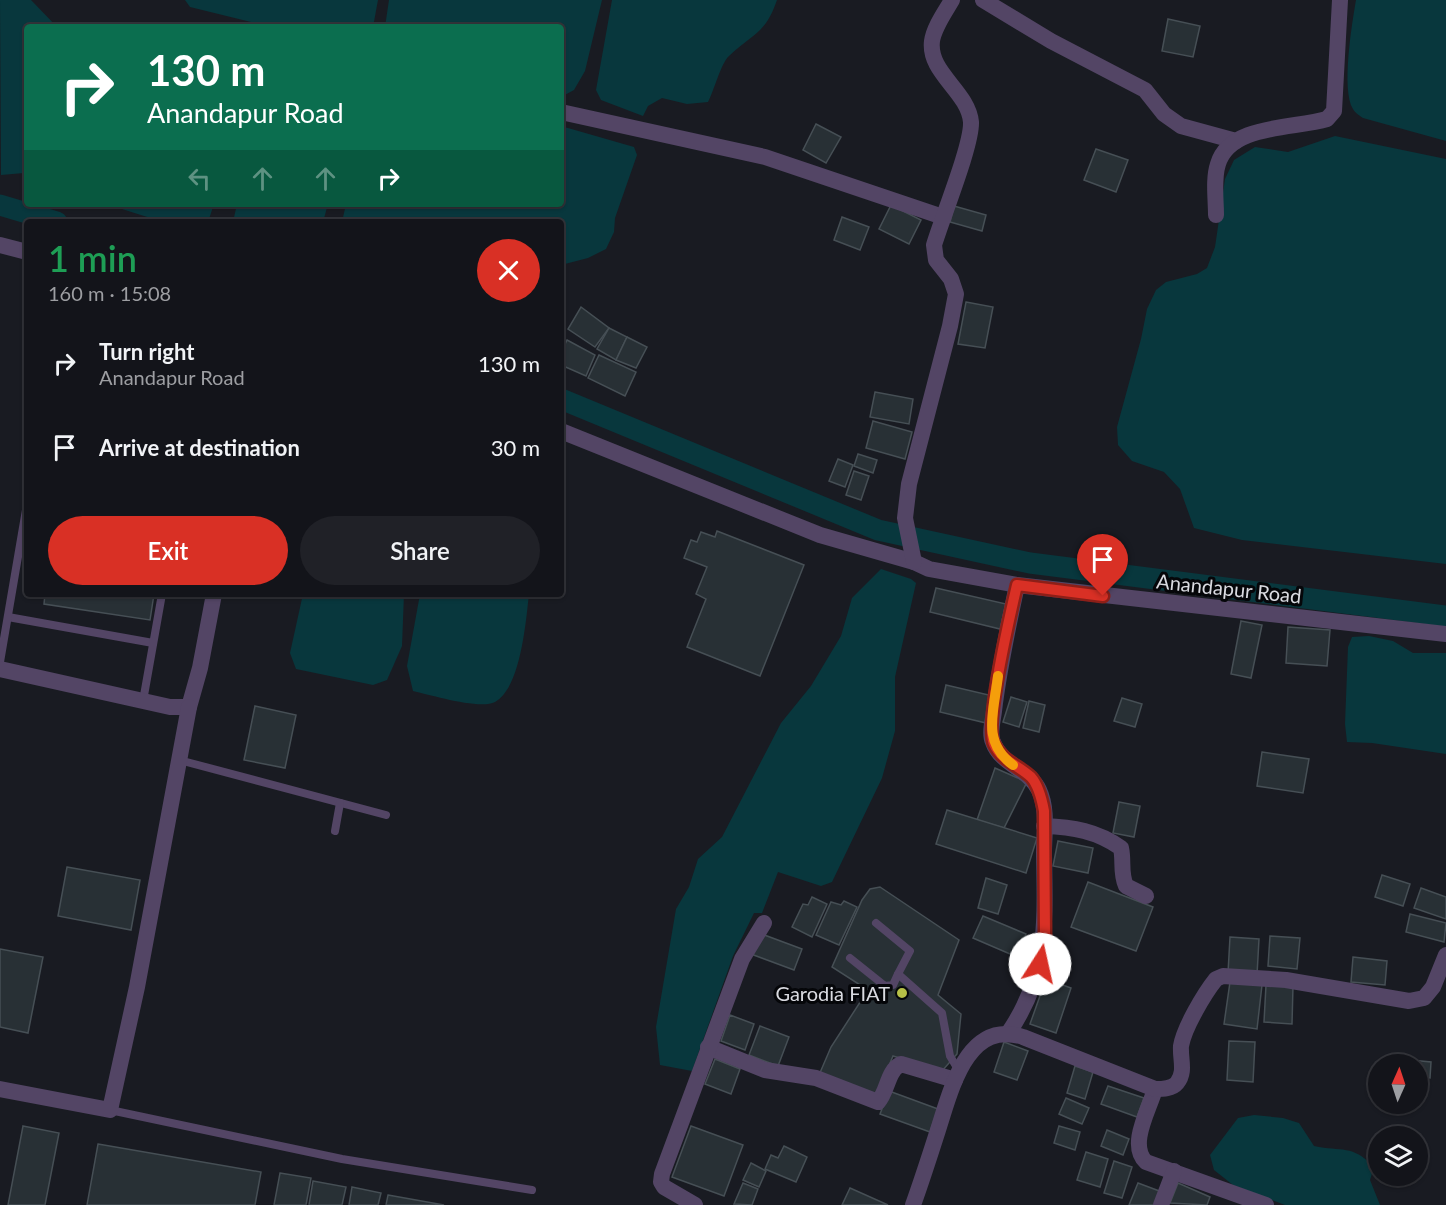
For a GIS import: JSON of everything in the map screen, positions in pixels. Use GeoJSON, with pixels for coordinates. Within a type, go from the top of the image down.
{"type":"FeatureCollection","features":[{"type":"Feature","properties":{"kind":"street"},"geometry":{"type":"LineString","coordinates":[[913,554],[905,518],[909,484],[950,326],[956,294],[951,279],[936,260],[934,245],[969,140],[971,121],[963,98],[939,68],[933,54],[932,42],[952,0]]}},
{"type":"Feature","properties":{"kind":"street"},"geometry":{"type":"LineString","coordinates":[[983,0],[1051,41],[1145,90],[1164,114],[1181,126],[1236,141]]}},
{"type":"Feature","properties":{"kind":"street"},"geometry":{"type":"LineString","coordinates":[[1216,215],[1217,166],[1223,152],[1236,141],[1259,132],[1328,119],[1334,111],[1340,0]]}},
{"type":"Feature","properties":{"kind":"street"},"geometry":{"type":"LineString","coordinates":[[564,113],[765,157],[943,217]]}},
{"type":"Feature","properties":{"kind":"street"},"geometry":{"type":"LineString","coordinates":[[0,244],[24,251]]}},
{"type":"Feature","properties":{"kind":"street","name":"Anandapur Road"},"geometry":{"type":"LineString","coordinates":[[564,432],[820,535],[913,554],[929,569],[1017,585],[1446,634]]}},
{"type":"Feature","properties":{"kind":"street"},"geometry":{"type":"LineString","coordinates":[[1009,1032],[1023,1012],[1040,964],[1045,936],[1044,811],[1040,792],[1032,778],[1000,756],[992,741],[1000,664],[1017,585]]}},
{"type":"Feature","properties":{"kind":"street"},"geometry":{"type":"LineString","coordinates":[[0,1089],[110,1110],[137,987],[189,707],[200,668],[213,597]]}},
{"type":"Feature","properties":{"kind":"street"},"geometry":{"type":"LineString","coordinates":[[0,669],[170,707],[189,707]]}},
{"type":"Feature","properties":{"kind":"street"},"geometry":{"type":"LineString","coordinates":[[1044,826],[1081,828],[1107,838],[1121,848],[1125,862],[1122,876],[1125,886],[1146,896]]}},
{"type":"Feature","properties":{"kind":"street"},"geometry":{"type":"LineString","coordinates":[[695,1205],[664,1187],[661,1182],[708,1047],[742,959],[764,923]]}},
{"type":"Feature","properties":{"kind":"street"},"geometry":{"type":"LineString","coordinates":[[913,1205],[957,1075],[966,1058],[977,1046],[998,1033],[1009,1032],[1155,1089],[1170,1088],[1177,1083],[1183,1071],[1181,1047],[1184,1035],[1216,979],[1223,976],[1286,980],[1409,1000],[1424,998],[1433,987],[1446,955]]}},
{"type":"Feature","properties":{"kind":"street"},"geometry":{"type":"LineString","coordinates":[[708,1047],[765,1070],[816,1078],[878,1102],[895,1067],[901,1064],[957,1075]]}},
{"type":"Feature","properties":{"kind":"street"},"geometry":{"type":"LineString","coordinates":[[1155,1089],[1137,1145],[1139,1156],[1146,1162],[1266,1205]]}},
{"type":"Feature","properties":{"kind":"street"},"geometry":{"type":"LineString","coordinates":[[1161,1205],[1174,1171]]}},
{"type":"Feature","properties":{"kind":"lane"},"geometry":{"type":"LineString","coordinates":[[0,662],[24,522]]}},
{"type":"Feature","properties":{"kind":"lane"},"geometry":{"type":"LineString","coordinates":[[143,701],[161,597]]}},
{"type":"Feature","properties":{"kind":"lane"},"geometry":{"type":"LineString","coordinates":[[8,616],[153,643]]}},
{"type":"Feature","properties":{"kind":"lane"},"geometry":{"type":"LineString","coordinates":[[179,760],[386,815]]}},
{"type":"Feature","properties":{"kind":"lane"},"geometry":{"type":"LineString","coordinates":[[336,831],[339,803]]}},
{"type":"Feature","properties":{"kind":"lane"},"geometry":{"type":"LineString","coordinates":[[850,958],[885,986],[893,986],[910,951],[876,923]]}},
{"type":"Feature","properties":{"kind":"lane"},"geometry":{"type":"LineString","coordinates":[[898,974],[942,1013],[950,1056],[957,1075]]}},
{"type":"Feature","properties":{"kind":"lane"},"geometry":{"type":"LineString","coordinates":[[110,1110],[342,1159],[532,1190]]}},
{"type":"Feature","properties":{"kind":"water"},"geometry":{"type":"Polygon","coordinates":[[[0,0],[31,0],[54,24],[24,24],[24,173],[1,175],[0,0]]]}},
{"type":"Feature","properties":{"kind":"water"},"geometry":{"type":"Polygon","coordinates":[[[185,0],[378,0],[374,24],[259,24],[190,7],[185,0]]]}},
{"type":"Feature","properties":{"kind":"water"},"geometry":{"type":"Polygon","coordinates":[[[389,0],[602,0],[585,71],[574,90],[564,95],[564,24],[385,24],[389,0]]]}},
{"type":"Feature","properties":{"kind":"water"},"geometry":{"type":"Polygon","coordinates":[[[612,0],[777,0],[763,27],[726,60],[708,102],[687,104],[662,98],[648,106],[643,116],[601,100],[596,90],[612,0]]]}},
{"type":"Feature","properties":{"kind":"water"},"geometry":{"type":"Polygon","coordinates":[[[1356,0],[1446,0],[1446,141],[1363,118],[1354,110],[1350,100],[1348,72],[1356,0]]]}},
{"type":"Feature","properties":{"kind":"water"},"geometry":{"type":"Polygon","coordinates":[[[564,127],[634,147],[637,155],[615,218],[614,232],[606,249],[588,258],[564,264],[564,219],[343,219],[345,207],[564,207],[564,127]]]}},
{"type":"Feature","properties":{"kind":"water"},"geometry":{"type":"Polygon","coordinates":[[[1335,136],[1446,159],[1446,564],[1242,540],[1194,528],[1180,489],[1164,472],[1132,461],[1118,445],[1117,427],[1147,309],[1156,290],[1166,282],[1197,274],[1207,268],[1215,247],[1225,179],[1234,160],[1255,147],[1288,152],[1335,136]]]}},
{"type":"Feature","properties":{"kind":"water"},"geometry":{"type":"Polygon","coordinates":[[[116,207],[213,207],[209,219],[154,219],[116,207]]]}},
{"type":"Feature","properties":{"kind":"water"},"geometry":{"type":"Polygon","coordinates":[[[236,207],[327,207],[324,219],[234,219],[236,207]]]}},
{"type":"Feature","properties":{"kind":"water"},"geometry":{"type":"Polygon","coordinates":[[[881,569],[911,579],[916,583],[895,677],[895,731],[882,778],[832,882],[821,886],[778,872],[762,913],[754,913],[733,956],[692,1071],[660,1065],[656,1027],[676,909],[689,887],[698,859],[722,837],[781,723],[811,686],[841,636],[852,598],[881,569]]]}},
{"type":"Feature","properties":{"kind":"water"},"geometry":{"type":"Polygon","coordinates":[[[302,597],[404,597],[402,646],[387,680],[373,685],[296,669],[290,653],[302,597]]]}},
{"type":"Feature","properties":{"kind":"water"},"geometry":{"type":"Polygon","coordinates":[[[419,597],[529,597],[524,636],[516,669],[504,694],[495,702],[467,703],[413,691],[407,666],[419,597]]]}},
{"type":"Feature","properties":{"kind":"water"},"geometry":{"type":"Polygon","coordinates":[[[1369,636],[1393,641],[1413,653],[1446,653],[1446,754],[1372,743],[1347,742],[1345,724],[1348,647],[1352,637],[1369,636]]]}},
{"type":"Feature","properties":{"kind":"water"},"geometry":{"type":"Polygon","coordinates":[[[1254,1115],[1283,1118],[1299,1123],[1314,1146],[1346,1150],[1359,1155],[1368,1162],[1368,1186],[1372,1186],[1380,1205],[1285,1205],[1233,1185],[1214,1170],[1210,1155],[1238,1118],[1254,1115]]]}},
{"type":"Feature","properties":{"kind":"building"},"geometry":{"type":"Polygon","coordinates":[[[1168,19],[1200,26],[1193,57],[1162,51],[1168,19]]]}},
{"type":"Feature","properties":{"kind":"building"},"geometry":{"type":"Polygon","coordinates":[[[816,124],[841,137],[826,163],[803,150],[816,124]]]}},
{"type":"Feature","properties":{"kind":"building"},"geometry":{"type":"Polygon","coordinates":[[[1096,149],[1128,160],[1116,192],[1084,180],[1096,149]]]}},
{"type":"Feature","properties":{"kind":"building"},"geometry":{"type":"Polygon","coordinates":[[[891,205],[921,220],[909,244],[879,229],[891,205]]]}},
{"type":"Feature","properties":{"kind":"building"},"geometry":{"type":"Polygon","coordinates":[[[954,206],[986,215],[982,231],[950,222],[954,206]]]}},
{"type":"Feature","properties":{"kind":"building"},"geometry":{"type":"Polygon","coordinates":[[[842,217],[869,227],[860,250],[834,240],[842,217]]]}},
{"type":"Feature","properties":{"kind":"building"},"geometry":{"type":"Polygon","coordinates":[[[966,302],[993,307],[985,348],[958,344],[966,302]]]}},
{"type":"Feature","properties":{"kind":"building"},"geometry":{"type":"Polygon","coordinates":[[[581,307],[609,328],[595,347],[568,329],[581,307]]]}},
{"type":"Feature","properties":{"kind":"building"},"geometry":{"type":"Polygon","coordinates":[[[609,328],[627,337],[616,360],[597,349],[609,328]]]}},
{"type":"Feature","properties":{"kind":"building"},"geometry":{"type":"Polygon","coordinates":[[[627,337],[647,347],[636,368],[616,360],[627,337]]]}},
{"type":"Feature","properties":{"kind":"building"},"geometry":{"type":"Polygon","coordinates":[[[567,340],[595,355],[586,376],[564,366],[564,346],[567,340]]]}},
{"type":"Feature","properties":{"kind":"building"},"geometry":{"type":"Polygon","coordinates":[[[599,355],[636,372],[625,396],[588,378],[599,355]]]}},
{"type":"Feature","properties":{"kind":"building"},"geometry":{"type":"Polygon","coordinates":[[[875,392],[913,399],[909,424],[870,417],[875,392]]]}},
{"type":"Feature","properties":{"kind":"building"},"geometry":{"type":"Polygon","coordinates":[[[873,421],[912,432],[905,459],[866,448],[873,421]]]}},
{"type":"Feature","properties":{"kind":"building"},"geometry":{"type":"Polygon","coordinates":[[[858,454],[877,460],[873,473],[854,466],[858,454]]]}},
{"type":"Feature","properties":{"kind":"building"},"geometry":{"type":"Polygon","coordinates":[[[838,459],[853,465],[845,487],[829,481],[838,459]]]}},
{"type":"Feature","properties":{"kind":"building"},"geometry":{"type":"Polygon","coordinates":[[[854,471],[869,476],[861,500],[846,495],[854,471]]]}},
{"type":"Feature","properties":{"kind":"building"},"geometry":{"type":"Polygon","coordinates":[[[717,531],[804,565],[760,676],[687,647],[706,599],[696,594],[707,567],[684,558],[691,540],[697,542],[701,532],[715,537],[717,531]]]}},
{"type":"Feature","properties":{"kind":"building"},"geometry":{"type":"Polygon","coordinates":[[[936,588],[1006,604],[1000,629],[930,612],[936,588]]]}},
{"type":"Feature","properties":{"kind":"building"},"geometry":{"type":"Polygon","coordinates":[[[45,597],[154,597],[150,620],[44,604],[45,597]]]}},
{"type":"Feature","properties":{"kind":"building"},"geometry":{"type":"Polygon","coordinates":[[[1241,621],[1262,625],[1251,678],[1231,674],[1241,621]]]}},
{"type":"Feature","properties":{"kind":"building"},"geometry":{"type":"Polygon","coordinates":[[[1288,627],[1330,630],[1327,666],[1286,663],[1288,627]]]}},
{"type":"Feature","properties":{"kind":"building"},"geometry":{"type":"Polygon","coordinates":[[[946,685],[993,696],[986,723],[940,712],[946,685]]]}},
{"type":"Feature","properties":{"kind":"building"},"geometry":{"type":"Polygon","coordinates":[[[1011,697],[1027,702],[1019,727],[1003,722],[1011,697]]]}},
{"type":"Feature","properties":{"kind":"building"},"geometry":{"type":"Polygon","coordinates":[[[1122,698],[1142,704],[1135,727],[1114,721],[1122,698]]]}},
{"type":"Feature","properties":{"kind":"building"},"geometry":{"type":"Polygon","coordinates":[[[1029,701],[1045,705],[1039,732],[1023,728],[1029,701]]]}},
{"type":"Feature","properties":{"kind":"building"},"geometry":{"type":"Polygon","coordinates":[[[255,706],[296,715],[285,768],[244,760],[255,706]]]}},
{"type":"Feature","properties":{"kind":"building"},"geometry":{"type":"Polygon","coordinates":[[[1262,752],[1309,759],[1303,793],[1257,786],[1262,752]]]}},
{"type":"Feature","properties":{"kind":"building"},"geometry":{"type":"Polygon","coordinates":[[[995,768],[1027,782],[1004,828],[977,820],[995,768]]]}},
{"type":"Feature","properties":{"kind":"building"},"geometry":{"type":"Polygon","coordinates":[[[1119,802],[1140,806],[1134,837],[1113,833],[1119,802]]]}},
{"type":"Feature","properties":{"kind":"building"},"geometry":{"type":"Polygon","coordinates":[[[947,810],[1037,838],[1026,873],[936,844],[947,810]]]}},
{"type":"Feature","properties":{"kind":"building"},"geometry":{"type":"Polygon","coordinates":[[[1058,841],[1093,848],[1088,873],[1053,866],[1058,841]]]}},
{"type":"Feature","properties":{"kind":"building"},"geometry":{"type":"Polygon","coordinates":[[[67,867],[140,880],[131,930],[58,916],[67,867]]]}},
{"type":"Feature","properties":{"kind":"building"},"geometry":{"type":"Polygon","coordinates":[[[1382,875],[1410,884],[1403,906],[1375,897],[1382,875]]]}},
{"type":"Feature","properties":{"kind":"building"},"geometry":{"type":"Polygon","coordinates":[[[986,878],[1007,885],[998,914],[978,908],[986,878]]]}},
{"type":"Feature","properties":{"kind":"building"},"geometry":{"type":"Polygon","coordinates":[[[1088,882],[1153,907],[1136,951],[1071,927],[1088,882]]]}},
{"type":"Feature","properties":{"kind":"building","name":"Garodia FIAT"},"geometry":{"type":"Polygon","coordinates":[[[880,887],[959,940],[938,995],[961,1014],[957,1054],[942,1071],[893,1056],[876,1097],[819,1075],[831,1047],[868,990],[832,967],[862,900],[870,889],[880,887]]]}},
{"type":"Feature","properties":{"kind":"building"},"geometry":{"type":"Polygon","coordinates":[[[1421,888],[1446,897],[1446,919],[1414,908],[1421,888]]]}},
{"type":"Feature","properties":{"kind":"building"},"geometry":{"type":"Polygon","coordinates":[[[812,897],[827,904],[812,937],[792,927],[803,904],[808,905],[812,897]]]}},
{"type":"Feature","properties":{"kind":"building"},"geometry":{"type":"Polygon","coordinates":[[[844,901],[857,907],[839,945],[816,935],[831,902],[841,905],[844,901]]]}},
{"type":"Feature","properties":{"kind":"building"},"geometry":{"type":"Polygon","coordinates":[[[1410,914],[1446,923],[1444,942],[1406,932],[1410,914]]]}},
{"type":"Feature","properties":{"kind":"building"},"geometry":{"type":"Polygon","coordinates":[[[983,916],[1026,934],[1017,957],[973,938],[983,916]]]}},
{"type":"Feature","properties":{"kind":"building"},"geometry":{"type":"Polygon","coordinates":[[[759,933],[802,949],[794,970],[751,954],[759,933]]]}},
{"type":"Feature","properties":{"kind":"building"},"geometry":{"type":"Polygon","coordinates":[[[1270,936],[1300,938],[1297,969],[1268,966],[1270,936]]]}},
{"type":"Feature","properties":{"kind":"building"},"geometry":{"type":"Polygon","coordinates":[[[1230,937],[1259,939],[1257,975],[1228,973],[1230,937]]]}},
{"type":"Feature","properties":{"kind":"building"},"geometry":{"type":"Polygon","coordinates":[[[0,949],[43,957],[28,1033],[0,1027],[0,949]]]}},
{"type":"Feature","properties":{"kind":"building"},"geometry":{"type":"Polygon","coordinates":[[[1353,957],[1387,961],[1385,985],[1351,982],[1353,957]]]}},
{"type":"Feature","properties":{"kind":"building"},"geometry":{"type":"Polygon","coordinates":[[[1046,979],[1071,988],[1056,1033],[1030,1024],[1046,979]]]}},
{"type":"Feature","properties":{"kind":"building"},"geometry":{"type":"Polygon","coordinates":[[[1230,982],[1262,985],[1257,1029],[1224,1024],[1230,982]]]}},
{"type":"Feature","properties":{"kind":"building"},"geometry":{"type":"Polygon","coordinates":[[[1266,985],[1293,986],[1292,1024],[1264,1022],[1266,985]]]}},
{"type":"Feature","properties":{"kind":"building"},"geometry":{"type":"Polygon","coordinates":[[[730,1015],[754,1024],[745,1050],[721,1041],[730,1015]]]}},
{"type":"Feature","properties":{"kind":"building"},"geometry":{"type":"Polygon","coordinates":[[[760,1026],[789,1037],[778,1066],[749,1055],[760,1026]]]}},
{"type":"Feature","properties":{"kind":"building"},"geometry":{"type":"Polygon","coordinates":[[[1229,1041],[1255,1042],[1253,1082],[1227,1080],[1229,1041]]]}},
{"type":"Feature","properties":{"kind":"building"},"geometry":{"type":"Polygon","coordinates":[[[1004,1042],[1028,1051],[1017,1080],[994,1072],[1004,1042]]]}},
{"type":"Feature","properties":{"kind":"building"},"geometry":{"type":"Polygon","coordinates":[[[715,1059],[740,1069],[731,1094],[705,1084],[715,1059]]]}},
{"type":"Feature","properties":{"kind":"building"},"geometry":{"type":"Polygon","coordinates":[[[1428,1062],[1431,1062],[1430,1078],[1428,1078],[1428,1062]]]}},
{"type":"Feature","properties":{"kind":"building"},"geometry":{"type":"Polygon","coordinates":[[[1075,1066],[1093,1072],[1085,1099],[1067,1093],[1075,1066]]]}},
{"type":"Feature","properties":{"kind":"building"},"geometry":{"type":"Polygon","coordinates":[[[1108,1086],[1144,1098],[1137,1117],[1101,1104],[1108,1086]]]}},
{"type":"Feature","properties":{"kind":"building"},"geometry":{"type":"Polygon","coordinates":[[[889,1091],[938,1109],[930,1132],[880,1114],[889,1091]]]}},
{"type":"Feature","properties":{"kind":"building"},"geometry":{"type":"Polygon","coordinates":[[[1066,1098],[1089,1108],[1082,1124],[1059,1114],[1066,1098]]]}},
{"type":"Feature","properties":{"kind":"building"},"geometry":{"type":"Polygon","coordinates":[[[23,1126],[59,1133],[45,1205],[8,1205],[23,1126]]]}},
{"type":"Feature","properties":{"kind":"building"},"geometry":{"type":"Polygon","coordinates":[[[691,1126],[743,1145],[724,1196],[672,1177],[691,1126]]]}},
{"type":"Feature","properties":{"kind":"building"},"geometry":{"type":"Polygon","coordinates":[[[1059,1126],[1080,1132],[1075,1150],[1054,1143],[1059,1126]]]}},
{"type":"Feature","properties":{"kind":"building"},"geometry":{"type":"Polygon","coordinates":[[[1107,1130],[1129,1139],[1123,1155],[1101,1146],[1107,1130]]]}},
{"type":"Feature","properties":{"kind":"building"},"geometry":{"type":"Polygon","coordinates":[[[98,1144],[261,1172],[255,1205],[87,1205],[98,1144]]]}},
{"type":"Feature","properties":{"kind":"building"},"geometry":{"type":"Polygon","coordinates":[[[784,1146],[807,1157],[796,1182],[765,1169],[771,1155],[778,1158],[784,1146]]]}},
{"type":"Feature","properties":{"kind":"building"},"geometry":{"type":"Polygon","coordinates":[[[1086,1152],[1108,1159],[1100,1187],[1077,1180],[1086,1152]]]}},
{"type":"Feature","properties":{"kind":"building"},"geometry":{"type":"Polygon","coordinates":[[[1114,1161],[1132,1167],[1122,1198],[1104,1193],[1114,1161]]]}},
{"type":"Feature","properties":{"kind":"building"},"geometry":{"type":"Polygon","coordinates":[[[751,1163],[766,1171],[759,1187],[743,1180],[751,1163]]]}},
{"type":"Feature","properties":{"kind":"building"},"geometry":{"type":"Polygon","coordinates":[[[280,1173],[311,1178],[306,1205],[274,1205],[280,1173]]]}},
{"type":"Feature","properties":{"kind":"building"},"geometry":{"type":"Polygon","coordinates":[[[313,1181],[346,1187],[342,1205],[309,1205],[313,1181]]]}},
{"type":"Feature","properties":{"kind":"building"},"geometry":{"type":"Polygon","coordinates":[[[743,1183],[758,1189],[752,1205],[734,1204],[743,1183]]]}},
{"type":"Feature","properties":{"kind":"building"},"geometry":{"type":"Polygon","coordinates":[[[1138,1183],[1162,1192],[1157,1205],[1129,1205],[1138,1183]]]}},
{"type":"Feature","properties":{"kind":"building"},"geometry":{"type":"Polygon","coordinates":[[[1178,1183],[1210,1197],[1207,1205],[1170,1203],[1178,1183]]]}},
{"type":"Feature","properties":{"kind":"building"},"geometry":{"type":"Polygon","coordinates":[[[352,1187],[381,1193],[378,1205],[349,1205],[352,1187]]]}},
{"type":"Feature","properties":{"kind":"building"},"geometry":{"type":"Polygon","coordinates":[[[850,1188],[888,1205],[842,1205],[850,1188]]]}},
{"type":"Feature","properties":{"kind":"building"},"geometry":{"type":"Polygon","coordinates":[[[388,1195],[444,1205],[386,1205],[388,1195]]]}},
{"type":"Feature","properties":{"kind":"waterway"},"geometry":{"type":"LineString","coordinates":[[0,205],[47,219]]}},
{"type":"Feature","properties":{"kind":"waterway"},"geometry":{"type":"LineString","coordinates":[[564,400],[878,530],[1030,563],[1446,616]]}},
{"type":"Feature","properties":{"kind":"slow traffic"},"geometry":{"type":"LineString","coordinates":[[998,676],[992,741],[1000,756],[1013,765]]}},
{"type":"Feature","properties":{"kind":"place","name":"Garodia FIAT"},"geometry":{"type":"Point","coordinates":[902,993]}},
{"type":"Feature","properties":{"kind":"route"},"geometry":{"type":"LineString","coordinates":[[1040,964],[1045,936],[1046,910],[1044,811],[1040,792],[1032,778],[1000,756],[992,741],[1000,664],[1017,585],[1103,596]]}}]}
